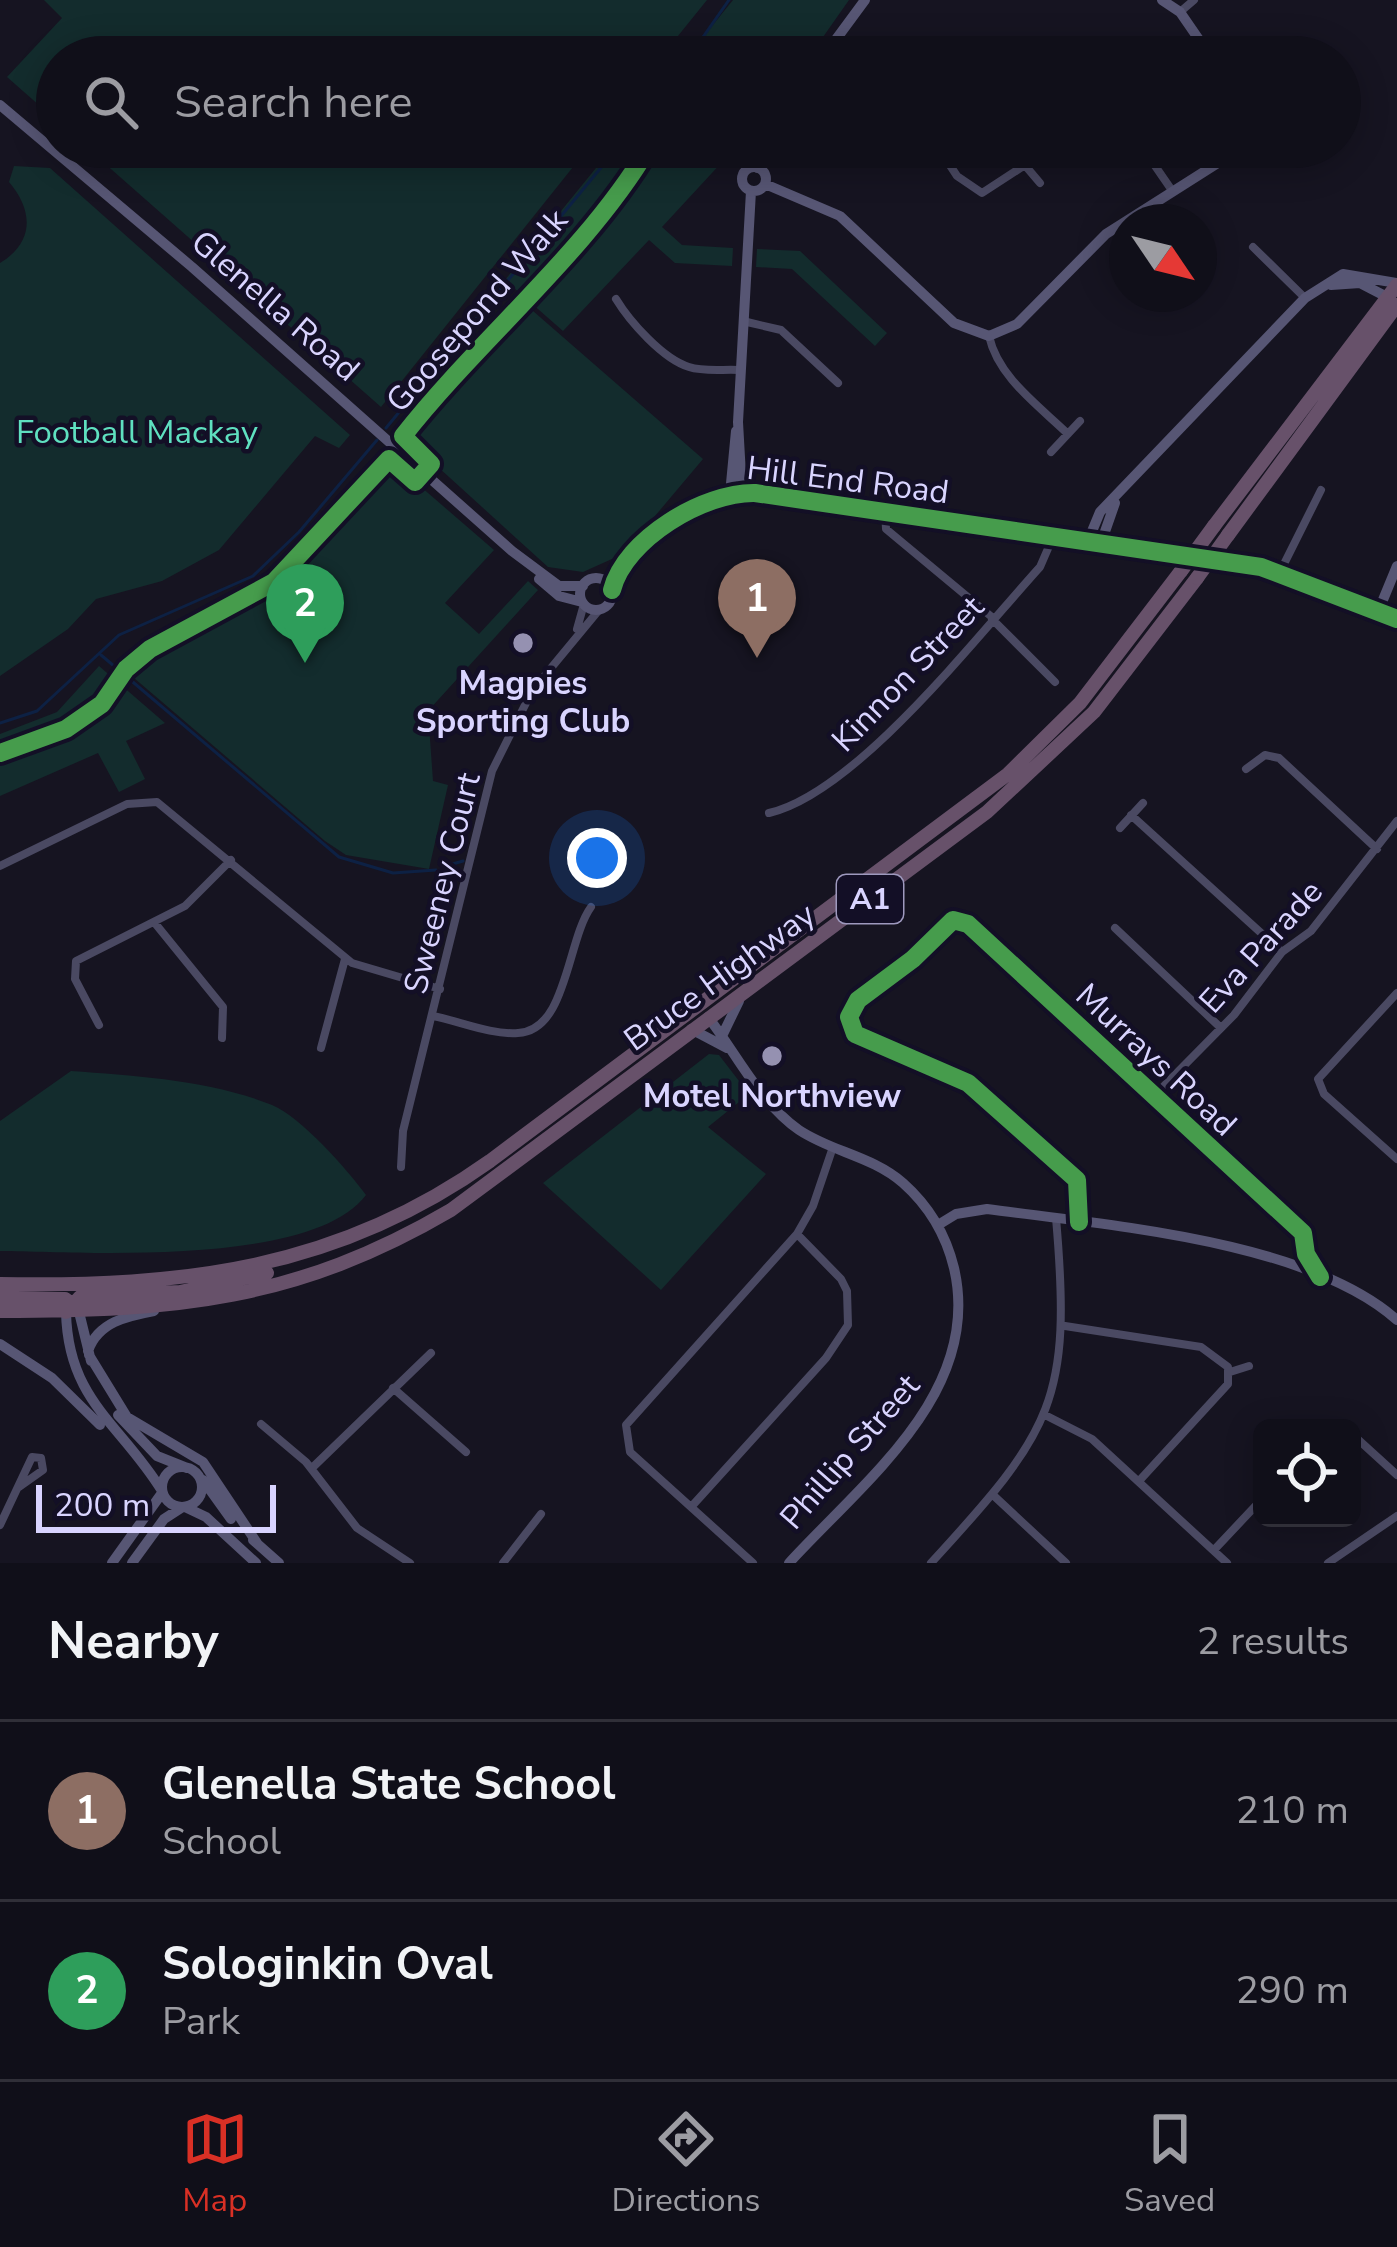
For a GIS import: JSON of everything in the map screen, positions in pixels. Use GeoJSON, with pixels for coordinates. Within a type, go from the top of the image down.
{"type":"FeatureCollection","features":[{"type":"Feature","properties":{"kind":"highway","name":"Bruce Highway"},"geometry":{"type":"LineString","coordinates":[[0,1284],[148,1284],[214,1276],[374,1228],[470,1175],[1008,774],[1080,703],[1181,571],[1221,531],[1395,292]]}},
{"type":"Feature","properties":{"kind":"highway","name":"Bruce Highway"},"geometry":{"type":"LineString","coordinates":[[0,1311],[169,1308],[296,1279],[432,1221],[987,812],[1106,698],[1197,578],[1221,531]]}},
{"type":"Feature","properties":{"kind":"highway"},"geometry":{"type":"LineString","coordinates":[[570,1099],[608,1078],[691,1016],[707,1017]]}},
{"type":"Feature","properties":{"kind":"highway"},"geometry":{"type":"LineString","coordinates":[[0,1298],[72,1309],[240,1281],[374,1228]]}},
{"type":"Feature","properties":{"kind":"street"},"geometry":{"type":"LineString","coordinates":[[838,36],[865,0]]}},
{"type":"Feature","properties":{"kind":"street"},"geometry":{"type":"LineString","coordinates":[[1162,0],[1180,12],[1197,36]]}},
{"type":"Feature","properties":{"kind":"street"},"geometry":{"type":"LineString","coordinates":[[1180,12],[1194,0]]}},
{"type":"Feature","properties":{"kind":"street","name":"Glenella Road"},"geometry":{"type":"LineString","coordinates":[[0,105],[36,136]]}},
{"type":"Feature","properties":{"kind":"street","name":"Glenella Road"},"geometry":{"type":"LineString","coordinates":[[72,168],[512,551],[559,586],[583,586]]}},
{"type":"Feature","properties":{"kind":"street"},"geometry":{"type":"LineString","coordinates":[[736,493],[751,191],[742,176],[755,168]]}},
{"type":"Feature","properties":{"kind":"street"},"geometry":{"type":"LineString","coordinates":[[757,168],[765,184],[828,208],[954,322],[989,336],[1017,324],[1094,243],[1162,201],[1171,189],[1185,188],[1213,168]]}},
{"type":"Feature","properties":{"kind":"street"},"geometry":{"type":"LineString","coordinates":[[952,168],[982,194],[1021,168]]}},
{"type":"Feature","properties":{"kind":"street"},"geometry":{"type":"LineString","coordinates":[[1028,168],[1040,183]]}},
{"type":"Feature","properties":{"kind":"street"},"geometry":{"type":"LineString","coordinates":[[1156,168],[1171,189]]}},
{"type":"Feature","properties":{"kind":"street"},"geometry":{"type":"LineString","coordinates":[[751,191],[765,184]]}},
{"type":"Feature","properties":{"kind":"street"},"geometry":{"type":"LineString","coordinates":[[1252,247],[1305,298]]}},
{"type":"Feature","properties":{"kind":"street"},"geometry":{"type":"LineString","coordinates":[[1094,542],[1124,491],[1305,298],[1316,289],[1355,282],[1395,292]]}},
{"type":"Feature","properties":{"kind":"street"},"geometry":{"type":"LineString","coordinates":[[616,299],[627,316],[677,362],[694,368],[740,370]]}},
{"type":"Feature","properties":{"kind":"street"},"geometry":{"type":"LineString","coordinates":[[747,322],[781,329],[838,382]]}},
{"type":"Feature","properties":{"kind":"street"},"geometry":{"type":"LineString","coordinates":[[989,336],[993,357],[1005,372],[1068,434]]}},
{"type":"Feature","properties":{"kind":"street"},"geometry":{"type":"LineString","coordinates":[[1051,452],[1080,421]]}},
{"type":"Feature","properties":{"kind":"street"},"geometry":{"type":"LineString","coordinates":[[1280,572],[1321,490]]}},
{"type":"Feature","properties":{"kind":"street","name":"Hill End Road"},"geometry":{"type":"LineString","coordinates":[[597,578],[623,566],[678,515],[736,493],[885,510],[1280,572],[1397,620]]}},
{"type":"Feature","properties":{"kind":"street"},"geometry":{"type":"LineString","coordinates":[[885,510],[886,528],[993,618],[1055,682]]}},
{"type":"Feature","properties":{"kind":"street","name":"Kinnon Street"},"geometry":{"type":"LineString","coordinates":[[769,813],[797,805],[853,767],[1048,557],[1053,537]]}},
{"type":"Feature","properties":{"kind":"street","name":"Glenella Road"},"geometry":{"type":"LineString","coordinates":[[512,551],[548,588],[583,603]]}},
{"type":"Feature","properties":{"kind":"street","name":"Hill End Road"},"geometry":{"type":"LineString","coordinates":[[612,590],[623,566]]}},
{"type":"Feature","properties":{"kind":"street"},"geometry":{"type":"LineString","coordinates":[[1378,612],[1397,566]]}},
{"type":"Feature","properties":{"kind":"street"},"geometry":{"type":"LineString","coordinates":[[597,578],[612,590],[609,605],[598,610],[583,603],[583,586],[597,578]]}},
{"type":"Feature","properties":{"kind":"street","name":"Sweeney Court"},"geometry":{"type":"LineString","coordinates":[[577,630],[583,603]]}},
{"type":"Feature","properties":{"kind":"street","name":"Sweeney Court"},"geometry":{"type":"LineString","coordinates":[[400,1167],[403,1131],[492,771],[532,691],[577,630],[598,610]]}},
{"type":"Feature","properties":{"kind":"street"},"geometry":{"type":"LineString","coordinates":[[1246,769],[1265,755],[1279,758],[1377,849]]}},
{"type":"Feature","properties":{"kind":"street"},"geometry":{"type":"LineString","coordinates":[[0,866],[128,804],[148,800],[169,806],[345,958],[377,974],[440,989]]}},
{"type":"Feature","properties":{"kind":"street"},"geometry":{"type":"LineString","coordinates":[[1120,828],[1143,803]]}},
{"type":"Feature","properties":{"kind":"street"},"geometry":{"type":"LineString","coordinates":[[1132,815],[1282,952]]}},
{"type":"Feature","properties":{"kind":"street","name":"Eva Parade"},"geometry":{"type":"LineString","coordinates":[[1153,1097],[1221,1028],[1282,952],[1311,931],[1397,821]]}},
{"type":"Feature","properties":{"kind":"street"},"geometry":{"type":"LineString","coordinates":[[99,1025],[70,966],[196,898],[231,860]]}},
{"type":"Feature","properties":{"kind":"street"},"geometry":{"type":"LineString","coordinates":[[433,1016],[515,1034],[537,1028],[559,998],[577,926],[591,907]]}},
{"type":"Feature","properties":{"kind":"street","name":"Murrays Road"},"geometry":{"type":"LineString","coordinates":[[1079,1222],[1077,1180],[1036,1139],[968,1083],[864,1039],[850,1028],[858,1000],[914,959],[953,920],[968,924],[1303,1233],[1306,1254],[1320,1277]]}},
{"type":"Feature","properties":{"kind":"street"},"geometry":{"type":"LineString","coordinates":[[154,922],[223,1007],[222,1038]]}},
{"type":"Feature","properties":{"kind":"street"},"geometry":{"type":"LineString","coordinates":[[1115,928],[1221,1028]]}},
{"type":"Feature","properties":{"kind":"street"},"geometry":{"type":"LineString","coordinates":[[321,1048],[345,958]]}},
{"type":"Feature","properties":{"kind":"street"},"geometry":{"type":"LineString","coordinates":[[722,1036],[724,1022],[753,985]]}},
{"type":"Feature","properties":{"kind":"street"},"geometry":{"type":"LineString","coordinates":[[1397,993],[1318,1079],[1324,1094],[1397,1159]]}},
{"type":"Feature","properties":{"kind":"street","name":"Phillip Street"},"geometry":{"type":"LineString","coordinates":[[707,1017],[782,1116],[894,1176],[938,1225],[952,1258],[960,1303],[958,1341],[942,1385],[922,1416],[791,1562]]}},
{"type":"Feature","properties":{"kind":"street"},"geometry":{"type":"LineString","coordinates":[[691,1029],[730,1049]]}},
{"type":"Feature","properties":{"kind":"street"},"geometry":{"type":"LineString","coordinates":[[753,1563],[630,1451],[626,1425],[797,1234],[813,1206],[833,1146]]}},
{"type":"Feature","properties":{"kind":"street"},"geometry":{"type":"LineString","coordinates":[[938,1225],[975,1209],[1208,1242],[1361,1292],[1397,1320]]}},
{"type":"Feature","properties":{"kind":"street"},"geometry":{"type":"LineString","coordinates":[[931,1563],[993,1495],[1045,1415],[1065,1326],[1056,1218]]}},
{"type":"Feature","properties":{"kind":"street"},"geometry":{"type":"LineString","coordinates":[[692,1506],[826,1358],[848,1325],[847,1291],[841,1279],[797,1234]]}},
{"type":"Feature","properties":{"kind":"street"},"geometry":{"type":"LineString","coordinates":[[1287,1267],[1306,1254]]}},
{"type":"Feature","properties":{"kind":"street"},"geometry":{"type":"LineString","coordinates":[[89,1353],[95,1336],[116,1320],[169,1308]]}},
{"type":"Feature","properties":{"kind":"street"},"geometry":{"type":"LineString","coordinates":[[72,1309],[109,1402],[130,1431],[161,1459],[192,1471],[279,1563]]}},
{"type":"Feature","properties":{"kind":"street"},"geometry":{"type":"LineString","coordinates":[[72,1309],[82,1385],[171,1504],[209,1520],[256,1563]]}},
{"type":"Feature","properties":{"kind":"street"},"geometry":{"type":"LineString","coordinates":[[1065,1326],[1201,1347],[1230,1372]]}},
{"type":"Feature","properties":{"kind":"street"},"geometry":{"type":"LineString","coordinates":[[0,1344],[52,1378],[137,1460]]}},
{"type":"Feature","properties":{"kind":"street"},"geometry":{"type":"LineString","coordinates":[[89,1353],[130,1420],[203,1462],[257,1543]]}},
{"type":"Feature","properties":{"kind":"street"},"geometry":{"type":"LineString","coordinates":[[312,1468],[431,1353]]}},
{"type":"Feature","properties":{"kind":"street"},"geometry":{"type":"LineString","coordinates":[[1230,1372],[1250,1366]]}},
{"type":"Feature","properties":{"kind":"street"},"geometry":{"type":"LineString","coordinates":[[1139,1481],[1227,1385],[1230,1372]]}},
{"type":"Feature","properties":{"kind":"street"},"geometry":{"type":"LineString","coordinates":[[393,1388],[466,1452]]}},
{"type":"Feature","properties":{"kind":"street"},"geometry":{"type":"LineString","coordinates":[[1045,1415],[1082,1431],[1227,1563]]}},
{"type":"Feature","properties":{"kind":"street"},"geometry":{"type":"LineString","coordinates":[[261,1424],[312,1468],[357,1528],[410,1563]]}},
{"type":"Feature","properties":{"kind":"street"},"geometry":{"type":"LineString","coordinates":[[1361,1442],[1397,1475]]}},
{"type":"Feature","properties":{"kind":"street"},"geometry":{"type":"LineString","coordinates":[[112,1563],[162,1491],[167,1473],[192,1471]]}},
{"type":"Feature","properties":{"kind":"street"},"geometry":{"type":"LineString","coordinates":[[132,1563],[164,1519],[200,1495],[192,1471]]}},
{"type":"Feature","properties":{"kind":"street"},"geometry":{"type":"LineString","coordinates":[[0,1525],[19,1486]]}},
{"type":"Feature","properties":{"kind":"street"},"geometry":{"type":"LineString","coordinates":[[993,1495],[1066,1563]]}},
{"type":"Feature","properties":{"kind":"street"},"geometry":{"type":"LineString","coordinates":[[1214,1550],[1253,1508]]}},
{"type":"Feature","properties":{"kind":"street"},"geometry":{"type":"LineString","coordinates":[[503,1563],[541,1514]]}},
{"type":"Feature","properties":{"kind":"street"},"geometry":{"type":"LineString","coordinates":[[1328,1563],[1397,1516]]}},
{"type":"Feature","properties":{"kind":"green space"},"geometry":{"type":"Polygon","coordinates":[[[44,0],[707,0],[678,36],[45,36],[62,18],[44,0]]]}},
{"type":"Feature","properties":{"kind":"green space"},"geometry":{"type":"Polygon","coordinates":[[[733,0],[849,0],[824,36],[704,36],[733,0]]]}},
{"type":"Feature","properties":{"kind":"green space"},"geometry":{"type":"Polygon","coordinates":[[[36,46],[36,103],[7,77],[36,46]]]}},
{"type":"Feature","properties":{"kind":"green space","name":"Football Mackay"},"geometry":{"type":"Polygon","coordinates":[[[14,166],[50,168],[350,435],[339,448],[315,436],[219,550],[162,581],[96,599],[68,629],[0,676],[0,263],[20,245],[27,225],[23,204],[9,182],[14,166]]]}},
{"type":"Feature","properties":{"kind":"green space"},"geometry":{"type":"Polygon","coordinates":[[[110,168],[572,168],[381,407],[110,168]]]}},
{"type":"Feature","properties":{"kind":"green space"},"geometry":{"type":"Polygon","coordinates":[[[596,168],[717,168],[662,227],[682,245],[733,248],[732,266],[675,263],[649,240],[563,331],[505,280],[596,168]]]}},
{"type":"Feature","properties":{"kind":"green space"},"geometry":{"type":"Polygon","coordinates":[[[757,249],[800,251],[887,333],[875,346],[792,269],[756,267],[757,249]]]}},
{"type":"Feature","properties":{"kind":"green space"},"geometry":{"type":"Polygon","coordinates":[[[525,304],[703,459],[623,554],[583,572],[548,567],[405,437],[487,338],[525,304]]]}},
{"type":"Feature","properties":{"kind":"green space"},"geometry":{"type":"Polygon","coordinates":[[[391,461],[494,550],[445,603],[479,634],[528,581],[538,590],[428,711],[433,781],[448,785],[429,869],[346,855],[127,672],[203,620],[270,587],[312,551],[391,461]]]}},
{"type":"Feature","properties":{"kind":"green space"},"geometry":{"type":"Polygon","coordinates":[[[99,666],[165,723],[126,741],[145,779],[119,792],[98,753],[0,796],[0,734],[57,712],[99,666]]]}},
{"type":"Feature","properties":{"kind":"green space"},"geometry":{"type":"Polygon","coordinates":[[[709,1054],[719,1055],[749,1094],[708,1127],[766,1174],[661,1290],[543,1183],[709,1054]]]}},
{"type":"Feature","properties":{"kind":"green space"},"geometry":{"type":"Polygon","coordinates":[[[71,1071],[199,1085],[272,1105],[309,1132],[366,1195],[338,1218],[298,1234],[249,1245],[139,1253],[0,1251],[0,1121],[71,1071]]]}},
{"type":"Feature","properties":{"kind":"waterway"},"geometry":{"type":"LineString","coordinates":[[704,36],[729,0]]}},
{"type":"Feature","properties":{"kind":"waterway"},"geometry":{"type":"LineString","coordinates":[[386,428],[601,168]]}},
{"type":"Feature","properties":{"kind":"waterway"},"geometry":{"type":"LineString","coordinates":[[0,723],[37,711],[119,635],[253,576],[299,532],[377,440]]}},
{"type":"Feature","properties":{"kind":"waterway"},"geometry":{"type":"LineString","coordinates":[[101,655],[339,857],[393,873],[436,870]]}},
{"type":"Feature","properties":{"kind":"waterway"},"geometry":{"type":"LineString","coordinates":[[449,865],[463,861]]}},
{"type":"Feature","properties":{"kind":"cycle path","name":"Goosepond Walk"},"geometry":{"type":"LineString","coordinates":[[0,753],[66,729],[102,704],[126,669],[150,649],[274,582],[389,459],[415,482],[431,464],[403,436],[564,259],[636,168]]}},
{"type":"Feature","properties":{"kind":"cycle path"},"geometry":{"type":"LineString","coordinates":[[612,590],[633,553],[669,522],[713,501],[755,493],[1261,567],[1397,619]]}},
{"type":"Feature","properties":{"kind":"cycle path"},"geometry":{"type":"LineString","coordinates":[[1079,1222],[1077,1180],[968,1083],[855,1034],[849,1017],[858,1000],[913,959],[953,920],[968,924],[1303,1233],[1306,1254],[1320,1277]]}},
{"type":"Feature","properties":{"kind":"place","name":"Magpies Sporting Club"},"geometry":{"type":"Point","coordinates":[523,643]}},
{"type":"Feature","properties":{"kind":"place","name":"Glenella State School"},"geometry":{"type":"Point","coordinates":[757,658]}},
{"type":"Feature","properties":{"kind":"place","name":"Sologinkin Oval"},"geometry":{"type":"Point","coordinates":[305,663]}},
{"type":"Feature","properties":{"kind":"place","name":"Motel Northview"},"geometry":{"type":"Point","coordinates":[772,1056]}}]}
